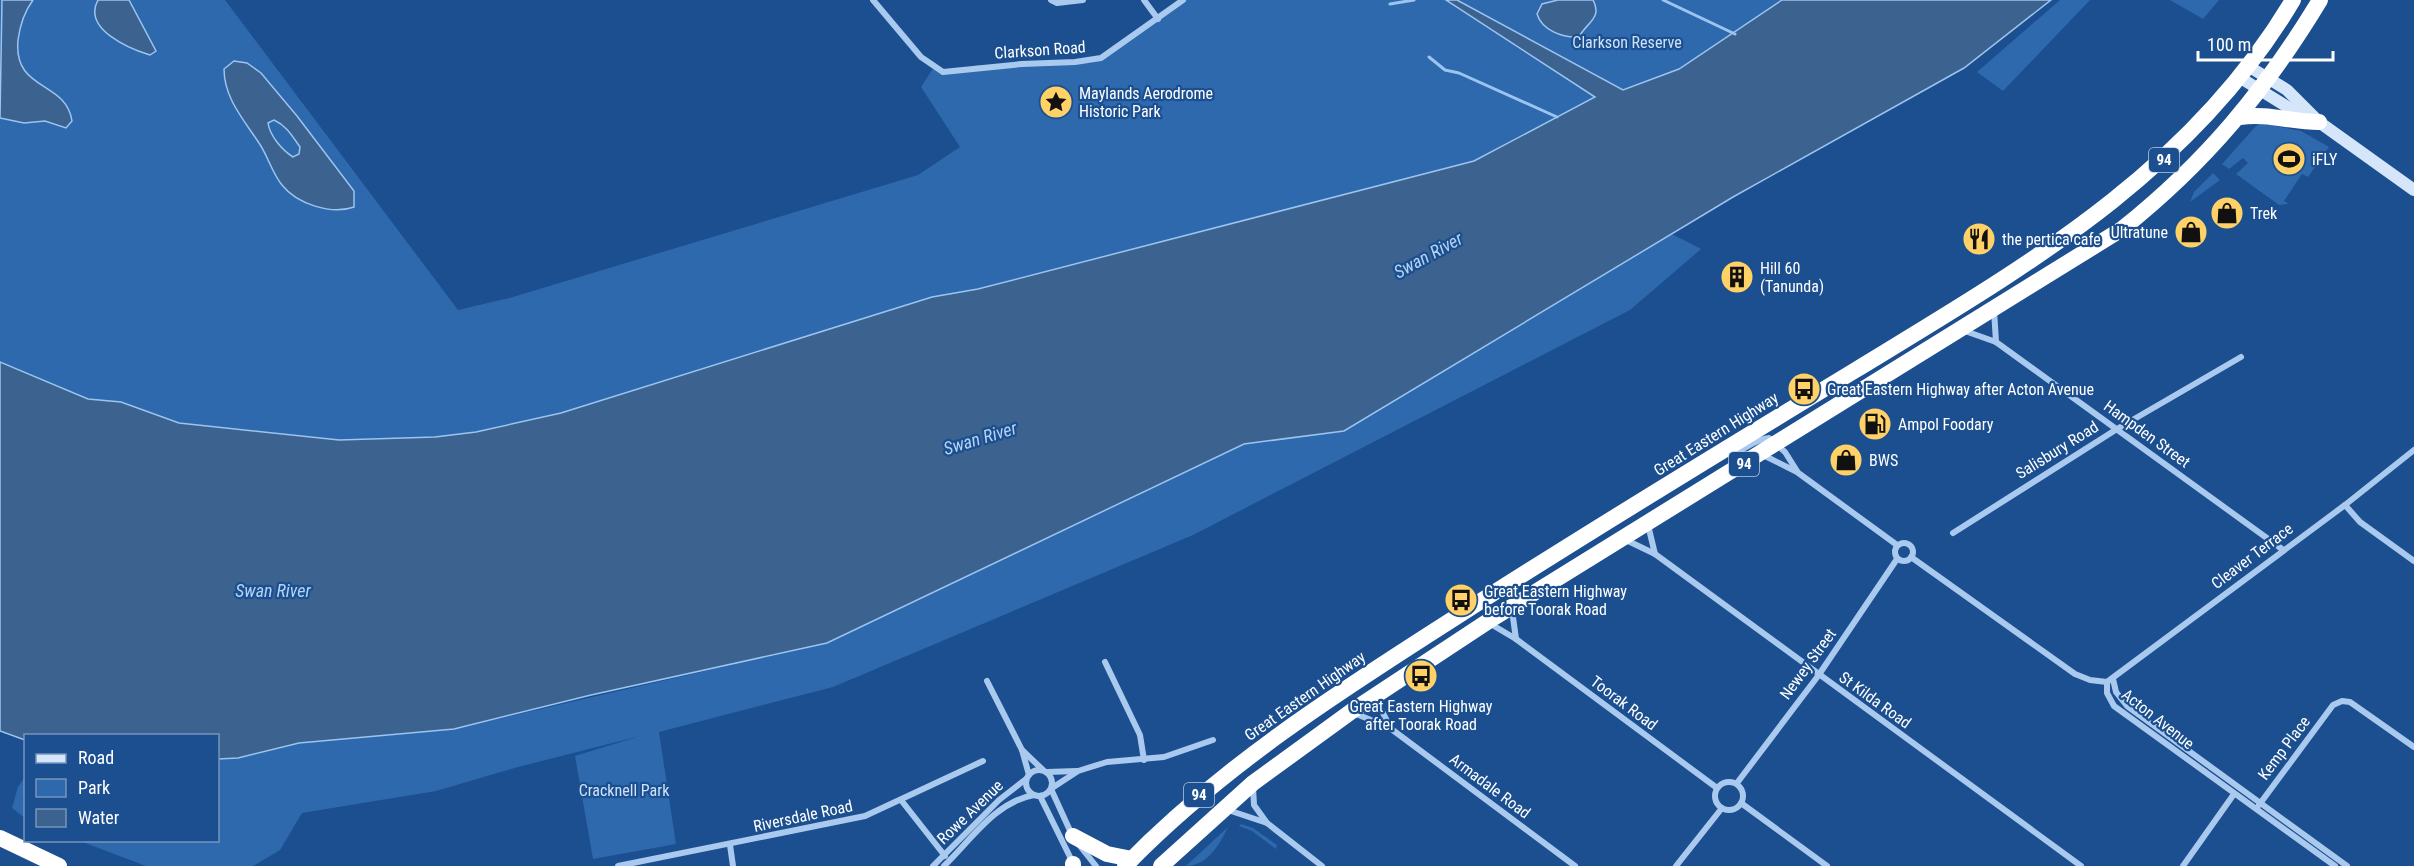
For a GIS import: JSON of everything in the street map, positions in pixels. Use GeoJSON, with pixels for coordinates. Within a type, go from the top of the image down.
{"type":"FeatureCollection","features":[{"type":"Feature","properties":{"kind":"highway","name":"Great Eastern Highway"},"geometry":{"type":"LineString","coordinates":[[1128,862],[1200,794],[1272,739],[1519,576],[1974,298],[2076,230],[2155,168],[2181,143],[2243,71],[2293,0]]}},
{"type":"Feature","properties":{"kind":"highway","name":"94"},"geometry":{"type":"LineString","coordinates":[[1161,866],[1253,783],[1352,711],[1512,606],[2122,229],[2176,184],[2240,117],[2265,84],[2320,0]]}},
{"type":"Feature","properties":{"kind":"highway"},"geometry":{"type":"LineString","coordinates":[[2240,117],[2257,115],[2299,122],[2319,122]]}},
{"type":"Feature","properties":{"kind":"highway"},"geometry":{"type":"LineString","coordinates":[[1073,836],[1128,862]]}},
{"type":"Feature","properties":{"kind":"highway"},"geometry":{"type":"LineString","coordinates":[[0,838],[59,866]]}},
{"type":"Feature","properties":{"kind":"main road"},"geometry":{"type":"LineString","coordinates":[[2243,71],[2265,84],[2287,90],[2319,122],[2414,190]]}},
{"type":"Feature","properties":{"kind":"street","name":"Clarkson Road"},"geometry":{"type":"LineString","coordinates":[[873,0],[921,57],[943,72],[1090,61],[1101,58],[1183,0]]}},
{"type":"Feature","properties":{"kind":"street"},"geometry":{"type":"LineString","coordinates":[[1051,0],[1057,3],[1083,0]]}},
{"type":"Feature","properties":{"kind":"street"},"geometry":{"type":"LineString","coordinates":[[1144,0],[1158,19]]}},
{"type":"Feature","properties":{"kind":"street"},"geometry":{"type":"LineString","coordinates":[[1994,310],[1996,342]]}},
{"type":"Feature","properties":{"kind":"street","name":"Hampden Street"},"geometry":{"type":"LineString","coordinates":[[1961,330],[1996,342],[2282,549]]}},
{"type":"Feature","properties":{"kind":"street","name":"Salisbury Road"},"geometry":{"type":"LineString","coordinates":[[1953,533],[2116,429],[2241,357]]}},
{"type":"Feature","properties":{"kind":"street"},"geometry":{"type":"LineString","coordinates":[[1718,454],[1735,454],[1764,438],[1769,438],[1797,472]]}},
{"type":"Feature","properties":{"kind":"street","name":"Cleaver Terrace"},"geometry":{"type":"LineString","coordinates":[[2106,682],[2113,679],[2282,549],[2345,505],[2414,450]]}},
{"type":"Feature","properties":{"kind":"street"},"geometry":{"type":"LineString","coordinates":[[1760,454],[1797,472],[1897,545],[1908,543],[1911,547],[1911,557],[1905,561],[1898,558],[1894,552],[1897,545]]}},
{"type":"Feature","properties":{"kind":"street"},"geometry":{"type":"LineString","coordinates":[[2345,505],[2360,522],[2414,561]]}},
{"type":"Feature","properties":{"kind":"street"},"geometry":{"type":"LineString","coordinates":[[1647,524],[1654,554]]}},
{"type":"Feature","properties":{"kind":"street","name":"St Kilda Road"},"geometry":{"type":"LineString","coordinates":[[1622,538],[1654,554],[2081,866]]}},
{"type":"Feature","properties":{"kind":"street","name":"Acton Avenue"},"geometry":{"type":"LineString","coordinates":[[1911,557],[2075,674],[2090,680],[2106,682],[2107,693],[2114,706],[2234,794],[2259,805],[2347,866]]}},
{"type":"Feature","properties":{"kind":"street","name":"Newey Street"},"geometry":{"type":"LineString","coordinates":[[1737,783],[1818,675],[1898,558]]}},
{"type":"Feature","properties":{"kind":"street"},"geometry":{"type":"LineString","coordinates":[[1512,606],[1512,621],[1516,639]]}},
{"type":"Feature","properties":{"kind":"street","name":"Toorak Road"},"geometry":{"type":"LineString","coordinates":[[1487,622],[1516,639],[1717,788]]}},
{"type":"Feature","properties":{"kind":"street"},"geometry":{"type":"LineString","coordinates":[[1105,662],[1140,735],[1144,760]]}},
{"type":"Feature","properties":{"kind":"street","name":"Acton Avenue"},"geometry":{"type":"LineString","coordinates":[[2113,679],[2116,692],[2127,706],[2259,805],[2335,866]]}},
{"type":"Feature","properties":{"kind":"street"},"geometry":{"type":"LineString","coordinates":[[987,681],[1022,750],[1027,788],[1037,796],[1074,865]]}},
{"type":"Feature","properties":{"kind":"street","name":"Armadale Road"},"geometry":{"type":"LineString","coordinates":[[1375,696],[1390,728]]}},
{"type":"Feature","properties":{"kind":"street","name":"Kemp Place"},"geometry":{"type":"LineString","coordinates":[[2259,805],[2333,705],[2342,701],[2350,702],[2414,747]]}},
{"type":"Feature","properties":{"kind":"street","name":"Armadale Road"},"geometry":{"type":"LineString","coordinates":[[1352,711],[1390,728],[1575,866]]}},
{"type":"Feature","properties":{"kind":"street"},"geometry":{"type":"LineString","coordinates":[[1037,796],[1078,771],[1107,762],[1171,756],[1213,740]]}},
{"type":"Feature","properties":{"kind":"street"},"geometry":{"type":"LineString","coordinates":[[1022,750],[1052,779],[1051,788],[1073,836],[1096,866]]}},
{"type":"Feature","properties":{"kind":"street","name":"Riversdale Road"},"geometry":{"type":"LineString","coordinates":[[621,866],[865,816],[983,761]]}},
{"type":"Feature","properties":{"kind":"street"},"geometry":{"type":"LineString","coordinates":[[1027,777],[1035,770],[1078,771]]}},
{"type":"Feature","properties":{"kind":"street","name":"Rowe Avenue"},"geometry":{"type":"LineString","coordinates":[[933,866],[1008,792],[1027,777]]}},
{"type":"Feature","properties":{"kind":"street"},"geometry":{"type":"LineString","coordinates":[[1728,781],[1737,783],[1744,796],[1741,803],[1729,810],[1722,808],[1715,796],[1717,788],[1728,781]]}},
{"type":"Feature","properties":{"kind":"street"},"geometry":{"type":"LineString","coordinates":[[1253,783],[1254,805],[1267,823],[1322,866]]}},
{"type":"Feature","properties":{"kind":"street"},"geometry":{"type":"LineString","coordinates":[[2183,866],[2234,794]]}},
{"type":"Feature","properties":{"kind":"street","name":"Rowe Avenue"},"geometry":{"type":"LineString","coordinates":[[947,863],[1001,808],[1014,800],[1037,796]]}},
{"type":"Feature","properties":{"kind":"street"},"geometry":{"type":"LineString","coordinates":[[901,800],[944,855],[947,863]]}},
{"type":"Feature","properties":{"kind":"street"},"geometry":{"type":"LineString","coordinates":[[1741,803],[1827,866]]}},
{"type":"Feature","properties":{"kind":"street"},"geometry":{"type":"LineString","coordinates":[[1224,808],[1267,823]]}},
{"type":"Feature","properties":{"kind":"street"},"geometry":{"type":"LineString","coordinates":[[1676,866],[1722,808]]}},
{"type":"Feature","properties":{"kind":"street"},"geometry":{"type":"LineString","coordinates":[[730,845],[734,866]]}},
{"type":"Feature","properties":{"kind":"green space"},"geometry":{"type":"Polygon","coordinates":[[[0,0],[225,0],[458,310],[513,297],[918,175],[960,147],[921,87],[934,67],[943,72],[978,65],[1091,63],[1102,59],[1186,0],[1446,0],[1596,97],[1474,161],[978,289],[932,297],[561,413],[476,432],[435,437],[339,440],[179,423],[121,402],[88,399],[0,362],[0,0]]]}},
{"type":"Feature","properties":{"kind":"green space","name":"Clarkson Reserve"},"geometry":{"type":"Polygon","coordinates":[[[1457,0],[1782,0],[1679,69],[1623,90],[1457,0]]]}},
{"type":"Feature","properties":{"kind":"green space"},"geometry":{"type":"Polygon","coordinates":[[[2060,0],[2090,0],[2003,91],[1977,72],[2060,0]]]}},
{"type":"Feature","properties":{"kind":"green space"},"geometry":{"type":"Polygon","coordinates":[[[2170,0],[2219,0],[2203,19],[2170,0]]]}},
{"type":"Feature","properties":{"kind":"green space"},"geometry":{"type":"Polygon","coordinates":[[[2261,123],[2301,131],[2329,147],[2308,177],[2302,174],[2284,201],[2289,204],[2279,205],[2236,174],[2248,163],[2243,158],[2229,169],[2222,164],[2261,123]]]}},
{"type":"Feature","properties":{"kind":"green space"},"geometry":{"type":"Polygon","coordinates":[[[2213,173],[2220,180],[2190,202],[2194,192],[2213,173]]]}},
{"type":"Feature","properties":{"kind":"green space","name":"Cracknell Park"},"geometry":{"type":"Polygon","coordinates":[[[1672,234],[1701,249],[1630,310],[1193,535],[833,687],[659,732],[676,844],[593,859],[575,756],[640,736],[518,767],[436,791],[302,813],[280,850],[253,866],[146,866],[83,842],[219,842],[219,759],[238,758],[299,743],[454,729],[827,643],[1244,444],[1344,431],[1672,234]]]}},
{"type":"Feature","properties":{"kind":"green space"},"geometry":{"type":"Polygon","coordinates":[[[24,778],[24,817],[12,808],[18,787],[24,778]]]}},
{"type":"Feature","properties":{"kind":"green space"},"geometry":{"type":"Polygon","coordinates":[[[1241,824],[1253,828],[1277,845],[1276,849],[1252,831],[1239,826],[1241,824]]]}},
{"type":"Feature","properties":{"kind":"green space"},"geometry":{"type":"Polygon","coordinates":[[[1228,827],[1212,853],[1194,865],[1186,866],[1228,827]]]}},
{"type":"Feature","properties":{"kind":"water"},"geometry":{"type":"Polygon","coordinates":[[[2,0],[33,0],[20,29],[19,57],[23,69],[31,78],[60,98],[68,108],[72,121],[66,128],[45,121],[24,123],[0,118],[2,0]]]}},
{"type":"Feature","properties":{"kind":"water"},"geometry":{"type":"Polygon","coordinates":[[[98,0],[129,0],[156,51],[150,55],[131,48],[102,29],[95,10],[98,0]]]}},
{"type":"Feature","properties":{"kind":"water","name":"Swan River"},"geometry":{"type":"Polygon","coordinates":[[[1446,0],[1457,0],[1623,90],[1679,69],[1782,0],[2051,0],[1964,68],[1733,197],[1344,431],[1244,444],[827,643],[591,695],[454,729],[299,743],[238,758],[219,759],[219,734],[24,734],[24,740],[0,731],[0,362],[88,399],[121,402],[179,423],[339,440],[435,437],[476,432],[561,413],[932,297],[978,289],[1474,161],[1595,97],[1446,0]]]}},
{"type":"Feature","properties":{"kind":"water"},"geometry":{"type":"Polygon","coordinates":[[[1558,0],[1593,0],[1596,6],[1595,16],[1579,37],[1554,32],[1540,20],[1537,14],[1542,4],[1558,0]]]}},
{"type":"Feature","properties":{"kind":"water"},"geometry":{"type":"Polygon","coordinates":[[[234,61],[247,63],[261,73],[354,191],[354,207],[325,209],[296,198],[288,192],[275,175],[262,148],[231,99],[227,90],[224,69],[234,61]],[[274,120],[268,123],[274,138],[293,157],[299,154],[300,147],[289,132],[274,120]]]}},
{"type":"Feature","properties":{"kind":"waterway"},"geometry":{"type":"LineString","coordinates":[[1390,4],[1414,0]]}},
{"type":"Feature","properties":{"kind":"waterway"},"geometry":{"type":"LineString","coordinates":[[1663,0],[1735,34]]}},
{"type":"Feature","properties":{"kind":"waterway"},"geometry":{"type":"LineString","coordinates":[[1429,57],[1445,70],[1459,73],[1557,117]]}},
{"type":"Feature","properties":{"kind":"place","name":"Maylands Aerodrome Historic Park"},"geometry":{"type":"Point","coordinates":[1056,102]}},
{"type":"Feature","properties":{"kind":"place","name":"iFLY"},"geometry":{"type":"Point","coordinates":[2289,159]}},
{"type":"Feature","properties":{"kind":"place","name":"Trek"},"geometry":{"type":"Point","coordinates":[2227,213]}},
{"type":"Feature","properties":{"kind":"place","name":"Ultratune"},"geometry":{"type":"Point","coordinates":[2191,232]}},
{"type":"Feature","properties":{"kind":"place","name":"the pertica cafe"},"geometry":{"type":"Point","coordinates":[1979,239]}},
{"type":"Feature","properties":{"kind":"place","name":"Hill 60 (Tanunda)"},"geometry":{"type":"Point","coordinates":[1737,277]}},
{"type":"Feature","properties":{"kind":"place","name":"Great Eastern Highway after Acton Avenue"},"geometry":{"type":"Point","coordinates":[1804,389]}},
{"type":"Feature","properties":{"kind":"place","name":"Ampol Foodary"},"geometry":{"type":"Point","coordinates":[1875,424]}},
{"type":"Feature","properties":{"kind":"place","name":"BWS"},"geometry":{"type":"Point","coordinates":[1846,460]}},
{"type":"Feature","properties":{"kind":"place","name":"Great Eastern Highway before Toorak Road"},"geometry":{"type":"Point","coordinates":[1461,600]}},
{"type":"Feature","properties":{"kind":"place","name":"Great Eastern Highway after Toorak Road"},"geometry":{"type":"Point","coordinates":[1421,676]}}]}
